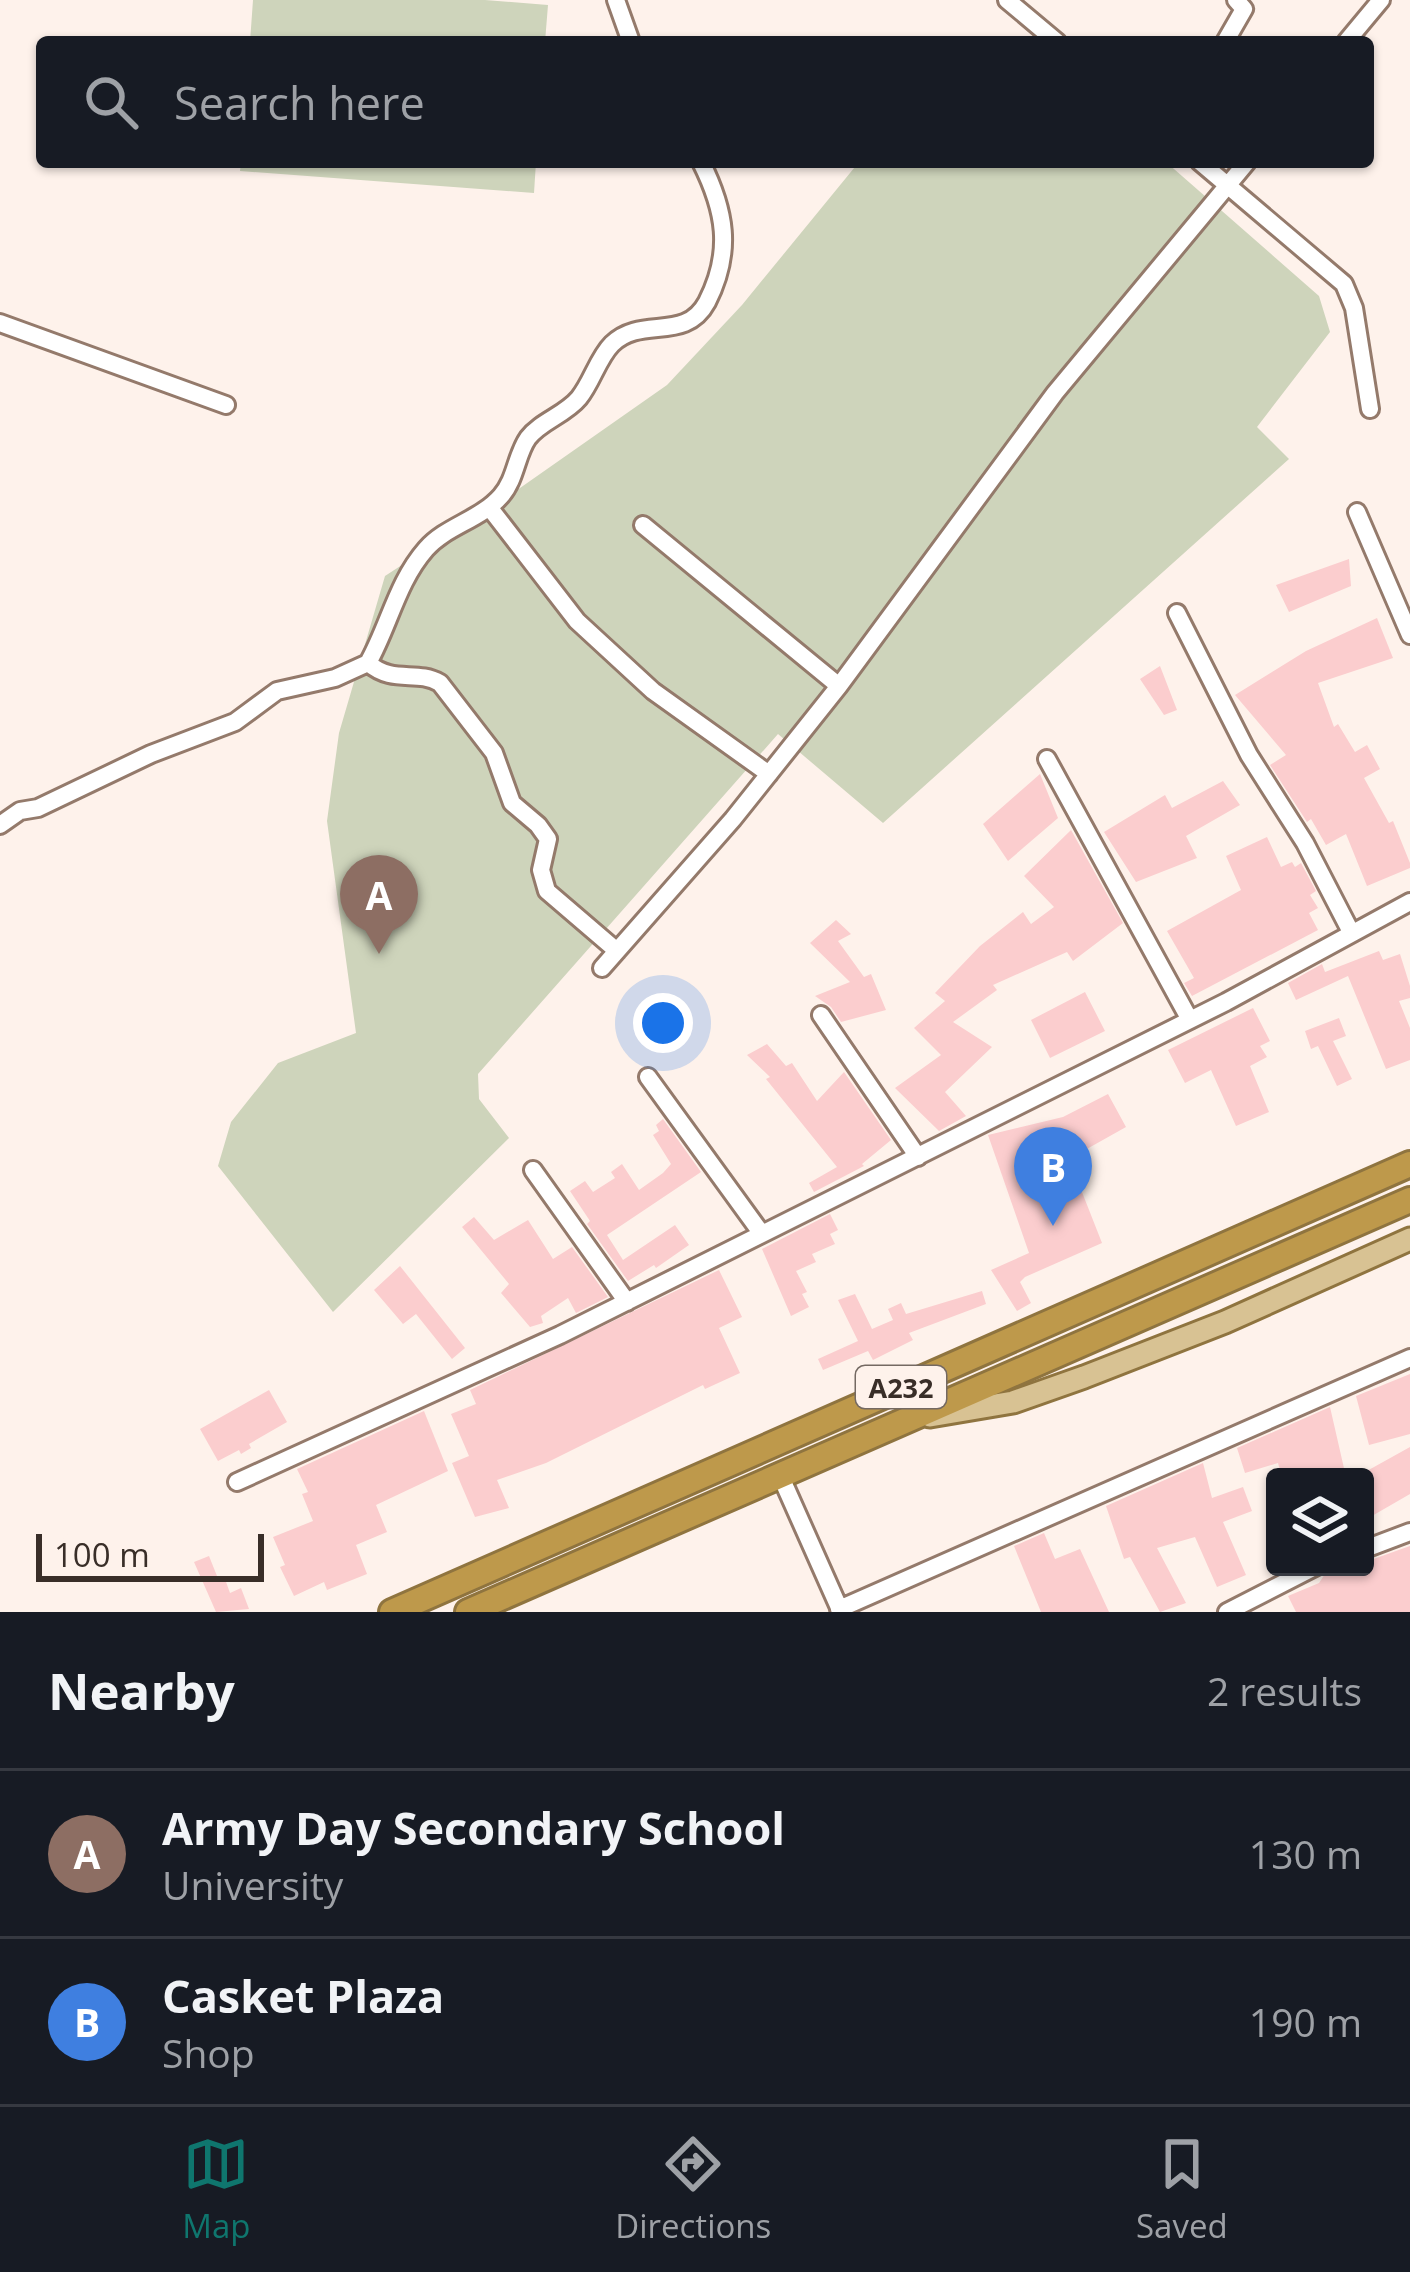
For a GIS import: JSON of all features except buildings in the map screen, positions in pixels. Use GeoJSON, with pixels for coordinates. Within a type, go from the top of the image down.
{"type":"FeatureCollection","features":[{"type":"Feature","properties":{"kind":"highway","name":"A232"},"geometry":{"type":"LineString","coordinates":[[392,1612],[1410,1164]]}},
{"type":"Feature","properties":{"kind":"highway","name":"A232"},"geometry":{"type":"LineString","coordinates":[[468,1612],[1410,1200]]}},
{"type":"Feature","properties":{"kind":"main road"},"geometry":{"type":"LineString","coordinates":[[912,1419],[1013,1402],[1084,1377],[1225,1322],[1410,1238]]}},
{"type":"Feature","properties":{"kind":"street"},"geometry":{"type":"LineString","coordinates":[[616,0],[629,36]]}},
{"type":"Feature","properties":{"kind":"street"},"geometry":{"type":"LineString","coordinates":[[1007,0],[1050,36]]}},
{"type":"Feature","properties":{"kind":"street"},"geometry":{"type":"LineString","coordinates":[[1228,36],[1244,9],[1236,0]]}},
{"type":"Feature","properties":{"kind":"street"},"geometry":{"type":"LineString","coordinates":[[1351,36],[1381,0]]}},
{"type":"Feature","properties":{"kind":"street"},"geometry":{"type":"LineString","coordinates":[[0,825],[151,754],[235,722],[277,692],[335,678],[368,663],[387,615],[425,550],[489,507],[512,479],[526,440],[576,402],[610,346],[630,330],[675,329],[705,306],[723,256],[726,227],[718,195],[704,168]]}},
{"type":"Feature","properties":{"kind":"street"},"geometry":{"type":"LineString","coordinates":[[1207,168],[1344,284],[1354,308],[1370,410]]}},
{"type":"Feature","properties":{"kind":"street"},"geometry":{"type":"LineString","coordinates":[[602,968],[770,774],[1054,393],[1242,168]]}},
{"type":"Feature","properties":{"kind":"street"},"geometry":{"type":"LineString","coordinates":[[0,323],[226,405]]}},
{"type":"Feature","properties":{"kind":"street"},"geometry":{"type":"LineString","coordinates":[[489,507],[577,621],[652,691],[770,774]]}},
{"type":"Feature","properties":{"kind":"street"},"geometry":{"type":"LineString","coordinates":[[1357,512],[1406,611],[1410,635]]}},
{"type":"Feature","properties":{"kind":"street"},"geometry":{"type":"LineString","coordinates":[[643,525],[839,686]]}},
{"type":"Feature","properties":{"kind":"street"},"geometry":{"type":"LineString","coordinates":[[1177,613],[1249,755],[1305,842],[1351,932]]}},
{"type":"Feature","properties":{"kind":"street"},"geometry":{"type":"LineString","coordinates":[[368,663],[395,678],[429,677],[440,683],[494,753],[512,803],[548,839],[541,870],[547,891],[616,951]]}},
{"type":"Feature","properties":{"kind":"street"},"geometry":{"type":"LineString","coordinates":[[1048,759],[1190,1020]]}},
{"type":"Feature","properties":{"kind":"street"},"geometry":{"type":"LineString","coordinates":[[237,1482],[627,1302],[1190,1020],[1410,902]]}},
{"type":"Feature","properties":{"kind":"street"},"geometry":{"type":"LineString","coordinates":[[820,1015],[918,1156]]}},
{"type":"Feature","properties":{"kind":"street"},"geometry":{"type":"LineString","coordinates":[[649,1077],[763,1234]]}},
{"type":"Feature","properties":{"kind":"street"},"geometry":{"type":"LineString","coordinates":[[532,1170],[627,1302]]}},
{"type":"Feature","properties":{"kind":"street"},"geometry":{"type":"LineString","coordinates":[[781,1477],[840,1610],[1410,1358]]}},
{"type":"Feature","properties":{"kind":"street"},"geometry":{"type":"LineString","coordinates":[[1374,1546],[1410,1532]]}},
{"type":"Feature","properties":{"kind":"street"},"geometry":{"type":"LineString","coordinates":[[1226,1612],[1297,1576]]}},
{"type":"Feature","properties":{"kind":"green space"},"geometry":{"type":"Polygon","coordinates":[[[253,0],[485,0],[548,5],[545,36],[250,36],[253,0]]]}},
{"type":"Feature","properties":{"kind":"green space"},"geometry":{"type":"Polygon","coordinates":[[[240,168],[536,168],[534,193],[240,168]]]}},
{"type":"Feature","properties":{"kind":"green space"},"geometry":{"type":"Polygon","coordinates":[[[854,168],[1173,168],[1319,296],[1330,332],[1257,427],[1289,459],[883,823],[778,734],[478,1074],[479,1099],[509,1138],[333,1312],[218,1166],[231,1122],[278,1063],[356,1033],[327,821],[339,733],[385,576],[667,385],[742,305],[854,168]]]}},
{"type":"Feature","properties":{"kind":"place","name":"Army Day Secondary School"},"geometry":{"type":"Point","coordinates":[379,954]}},
{"type":"Feature","properties":{"kind":"place","name":"Casket Plaza"},"geometry":{"type":"Point","coordinates":[1053,1226]}}]}
